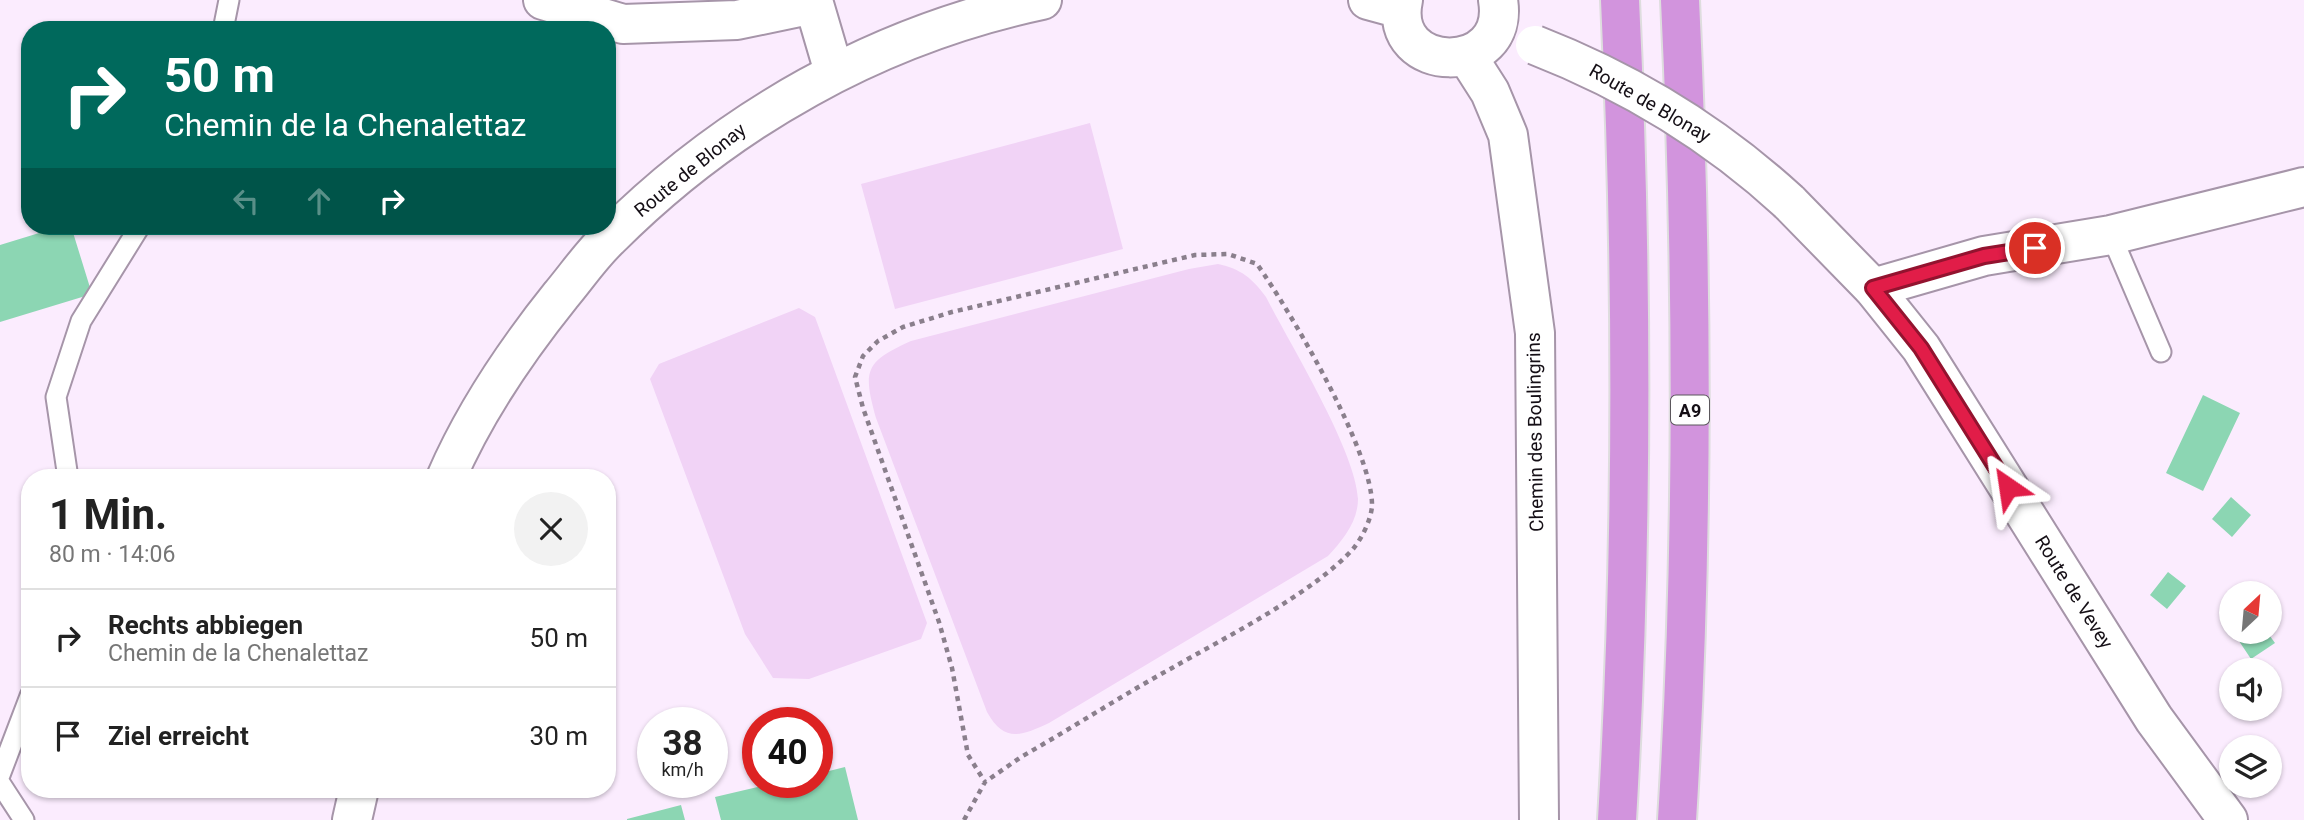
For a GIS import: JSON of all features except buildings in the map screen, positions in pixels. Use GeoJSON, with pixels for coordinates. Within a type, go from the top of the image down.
{"type":"FeatureCollection","features":[{"type":"Feature","properties":{"kind":"highway"},"geometry":{"type":"LineString","coordinates":[[1618,820],[1629,523],[1630,344],[1628,168],[1620,0]]}},
{"type":"Feature","properties":{"kind":"highway","name":"A9"},"geometry":{"type":"LineString","coordinates":[[1677,820],[1686,610],[1690,371],[1688,171],[1680,0]]}},
{"type":"Feature","properties":{"kind":"street"},"geometry":{"type":"LineString","coordinates":[[543,0],[613,21]]}},
{"type":"Feature","properties":{"kind":"street","name":"Route de Blonay"},"geometry":{"type":"LineString","coordinates":[[616,231],[668,183],[726,136],[834,72],[897,44],[983,12],[1042,0]]}},
{"type":"Feature","properties":{"kind":"street"},"geometry":{"type":"LineString","coordinates":[[616,22],[623,24],[737,20],[817,2],[834,72]]}},
{"type":"Feature","properties":{"kind":"street"},"geometry":{"type":"LineString","coordinates":[[1391,3],[1407,35],[1427,53],[1440,58],[1467,56],[1484,46],[1496,15]]}},
{"type":"Feature","properties":{"kind":"street","name":"Route de Blonay"},"geometry":{"type":"LineString","coordinates":[[1496,15],[1535,45],[1595,68],[1654,100],[1754,169],[1789,202]]}},
{"type":"Feature","properties":{"kind":"street","name":"Chemin des Boulingrins"},"geometry":{"type":"LineString","coordinates":[[1467,56],[1490,92],[1508,135],[1535,333],[1539,820]]}},
{"type":"Feature","properties":{"kind":"street"},"geometry":{"type":"LineString","coordinates":[[1873,288],[1984,256],[2111,235],[2304,187]]}},
{"type":"Feature","properties":{"kind":"street","name":"Route de Vevey"},"geometry":{"type":"LineString","coordinates":[[1789,202],[1873,288],[1921,348],[2154,719],[2228,820]]}},
{"type":"Feature","properties":{"kind":"street","name":"Route de Blonay"},"geometry":{"type":"LineString","coordinates":[[450,469],[473,423],[526,338],[611,235]]}},
{"type":"Feature","properties":{"kind":"street"},"geometry":{"type":"LineString","coordinates":[[352,820],[357,798]]}},
{"type":"Feature","properties":{"kind":"lane"},"geometry":{"type":"LineString","coordinates":[[225,21],[229,0]]}},
{"type":"Feature","properties":{"kind":"lane"},"geometry":{"type":"LineString","coordinates":[[67,469],[56,397],[80,321],[134,235]]}},
{"type":"Feature","properties":{"kind":"lane"},"geometry":{"type":"LineString","coordinates":[[2111,235],[2161,352]]}},
{"type":"Feature","properties":{"kind":"lane"},"geometry":{"type":"LineString","coordinates":[[0,775],[21,720]]}},
{"type":"Feature","properties":{"kind":"lane"},"geometry":{"type":"LineString","coordinates":[[0,783],[23,820]]}},
{"type":"Feature","properties":{"kind":"path"},"geometry":{"type":"LineString","coordinates":[[964,820],[985,782],[1021,757],[1283,602],[1329,570],[1354,547],[1368,524],[1372,507],[1359,450],[1290,314],[1257,264],[1213,253],[1138,267],[952,312],[903,327],[878,341],[863,356],[855,377],[863,408],[939,622],[952,668],[968,755],[985,782]]}},
{"type":"Feature","properties":{"kind":"shaded area"},"geometry":{"type":"Polygon","coordinates":[[[1090,123],[1123,249],[895,309],[861,184],[1090,123]]]}},
{"type":"Feature","properties":{"kind":"shaded area"},"geometry":{"type":"Polygon","coordinates":[[[1218,264],[1245,275],[1266,297],[1320,398],[1354,478],[1358,499],[1352,523],[1328,556],[1049,723],[1022,733],[1007,733],[993,722],[987,712],[876,418],[869,389],[871,370],[884,355],[911,341],[1189,269],[1218,264]]]}},
{"type":"Feature","properties":{"kind":"shaded area"},"geometry":{"type":"Polygon","coordinates":[[[799,308],[815,317],[927,623],[921,639],[809,679],[773,678],[745,634],[650,379],[659,364],[799,308]]]}},
{"type":"Feature","properties":{"kind":"route"},"geometry":{"type":"LineString","coordinates":[[2008,487],[1921,348],[1873,288],[1984,256],[2035,248]]}}]}
